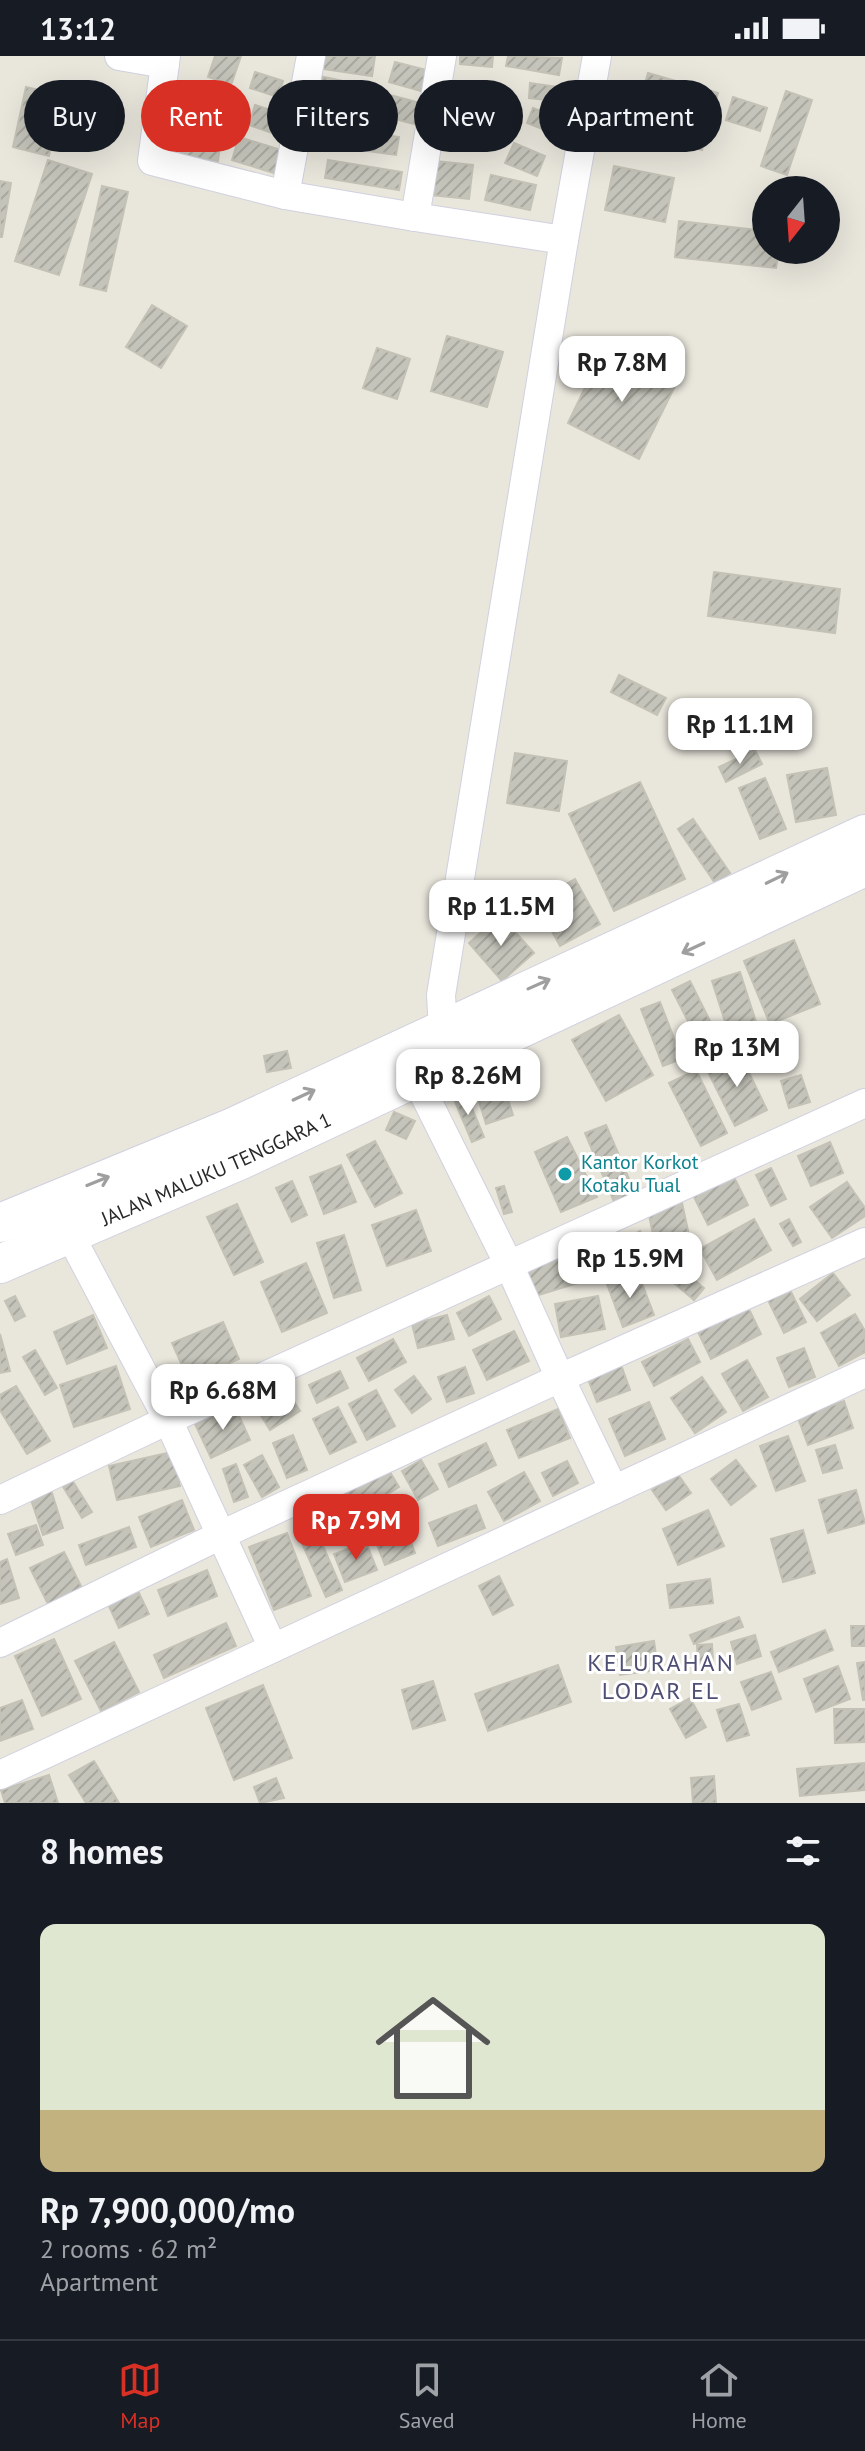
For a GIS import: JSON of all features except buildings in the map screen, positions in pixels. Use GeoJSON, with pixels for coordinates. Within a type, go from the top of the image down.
{"type":"FeatureCollection","features":[{"type":"Feature","properties":{"kind":"main road","name":"JALAN MALUKU TENGGARA 1"},"geometry":{"type":"LineString","coordinates":[[0,1264],[70,1235],[865,834]]}},
{"type":"Feature","properties":{"kind":"main road","name":"JALAN MALUKU TENGGARA 1"},"geometry":{"type":"LineString","coordinates":[[0,1223],[233,1127],[426,1055],[865,867]]}},
{"type":"Feature","properties":{"kind":"street"},"geometry":{"type":"LineString","coordinates":[[119,56],[166,60],[152,161],[285,195],[564,240]]}},
{"type":"Feature","properties":{"kind":"street"},"geometry":{"type":"LineString","coordinates":[[285,195],[311,56]]}},
{"type":"Feature","properties":{"kind":"street"},"geometry":{"type":"LineString","coordinates":[[415,217],[442,56]]}},
{"type":"Feature","properties":{"kind":"street"},"geometry":{"type":"LineString","coordinates":[[597,56],[441,995],[426,1055],[509,1265],[614,1490]]}},
{"type":"Feature","properties":{"kind":"street"},"geometry":{"type":"LineString","coordinates":[[0,1500],[168,1420],[865,1103]]}},
{"type":"Feature","properties":{"kind":"street"},"geometry":{"type":"LineString","coordinates":[[50,1200],[168,1420],[273,1648]]}},
{"type":"Feature","properties":{"kind":"street"},"geometry":{"type":"LineString","coordinates":[[0,1643],[221,1535],[560,1378],[865,1242]]}},
{"type":"Feature","properties":{"kind":"street"},"geometry":{"type":"LineString","coordinates":[[0,1775],[865,1373]]}},
{"type":"Feature","properties":{"kind":"place","name":"Kantor Korkot Kotaku Tual"},"geometry":{"type":"Point","coordinates":[565,1174]}},
{"type":"Feature","properties":{"kind":"district","name":"KELURAHAN LODAR EL"},"geometry":{"type":"Point","coordinates":[661,1676]}}]}
